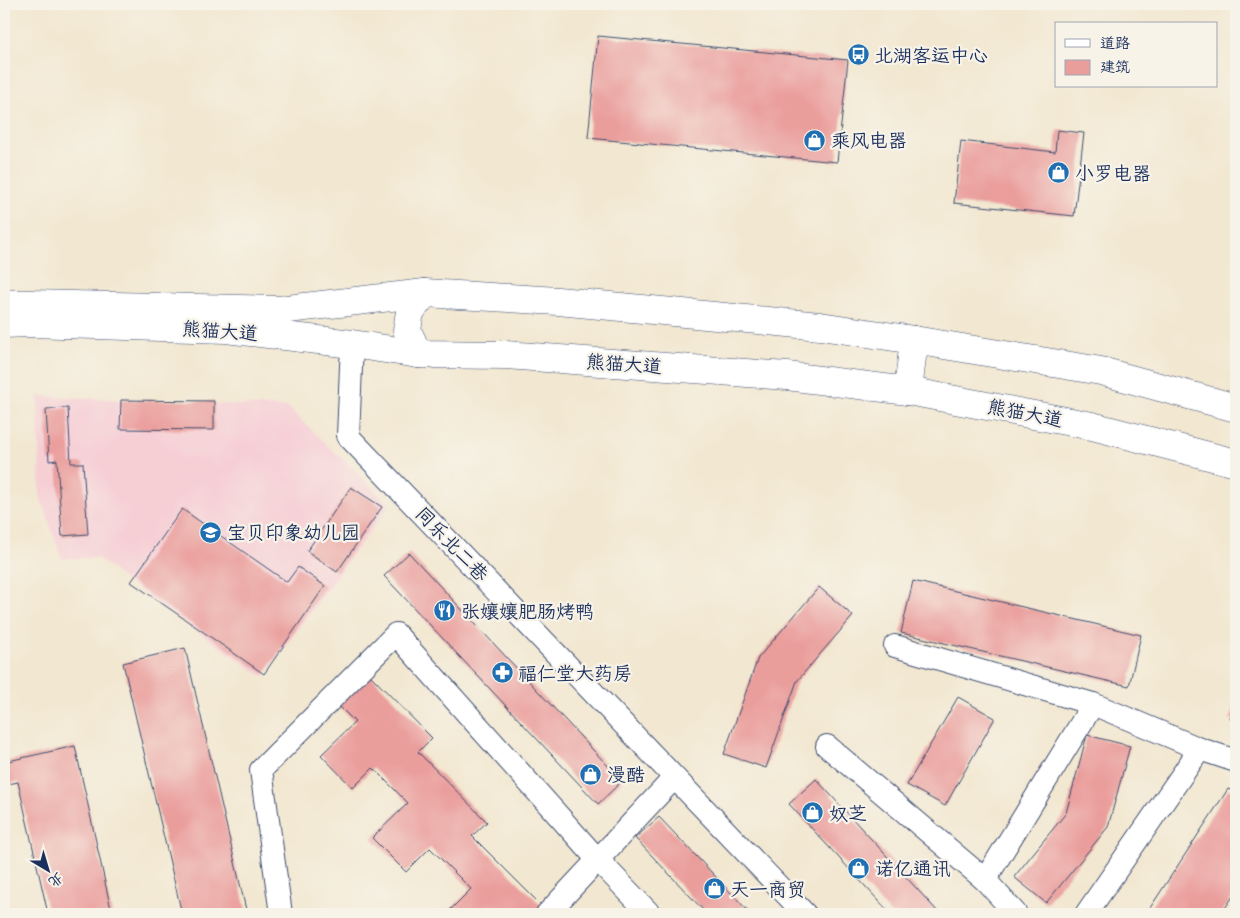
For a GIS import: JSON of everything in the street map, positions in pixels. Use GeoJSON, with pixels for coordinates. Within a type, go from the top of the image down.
{"type":"FeatureCollection","features":[{"type":"Feature","properties":{"kind":"main road","name":"熊猫大道"},"geometry":{"type":"LineString","coordinates":[[4,304],[279,310],[425,293],[558,300],[820,326],[914,340],[1101,371],[1236,408]]}},
{"type":"Feature","properties":{"kind":"main road"},"geometry":{"type":"LineString","coordinates":[[418,354],[407,330],[410,312],[425,293]]}},
{"type":"Feature","properties":{"kind":"main road","name":"熊猫大道"},"geometry":{"type":"LineString","coordinates":[[4,324],[29,322],[226,329],[418,354],[506,355],[787,376],[908,391],[1092,426],[1236,463]]}},
{"type":"Feature","properties":{"kind":"main road"},"geometry":{"type":"LineString","coordinates":[[908,391],[914,340]]}},
{"type":"Feature","properties":{"kind":"street","name":"同乐北二巷"},"geometry":{"type":"LineString","coordinates":[[352,344],[348,436],[805,914]]}},
{"type":"Feature","properties":{"kind":"street"},"geometry":{"type":"LineString","coordinates":[[281,914],[261,770],[396,634],[598,860],[650,914]]}},
{"type":"Feature","properties":{"kind":"street"},"geometry":{"type":"LineString","coordinates":[[895,646],[1093,704],[1200,749],[1236,761]]}},
{"type":"Feature","properties":{"kind":"street"},"geometry":{"type":"LineString","coordinates":[[985,880],[1093,704]]}},
{"type":"Feature","properties":{"kind":"street"},"geometry":{"type":"LineString","coordinates":[[827,746],[985,880],[1016,914]]}},
{"type":"Feature","properties":{"kind":"street"},"geometry":{"type":"LineString","coordinates":[[1086,914],[1200,749]]}},
{"type":"Feature","properties":{"kind":"street"},"geometry":{"type":"LineString","coordinates":[[548,914],[674,778]]}},
{"type":"Feature","properties":{"kind":"shaded area","name":"宝贝印象幼儿园"},"geometry":{"type":"Polygon","coordinates":[[[38,396],[287,407],[389,505],[263,677],[127,582],[98,558],[62,559],[40,496],[38,396]]]}},
{"type":"Feature","properties":{"kind":"building"},"geometry":{"type":"Polygon","coordinates":[[[598,36],[848,60],[837,162],[588,138],[598,36]]]}},
{"type":"Feature","properties":{"kind":"building"},"geometry":{"type":"Polygon","coordinates":[[[1057,130],[1084,133],[1074,216],[954,203],[961,141],[1055,152],[1057,130]]]}},
{"type":"Feature","properties":{"kind":"building"},"geometry":{"type":"Polygon","coordinates":[[[121,400],[214,401],[214,430],[120,429],[121,400]]]}},
{"type":"Feature","properties":{"kind":"building"},"geometry":{"type":"Polygon","coordinates":[[[68,408],[71,463],[83,463],[88,534],[62,536],[57,460],[49,461],[46,409],[68,408]]]}},
{"type":"Feature","properties":{"kind":"building"},"geometry":{"type":"Polygon","coordinates":[[[351,487],[382,507],[337,572],[307,551],[351,487]]]}},
{"type":"Feature","properties":{"kind":"building"},"geometry":{"type":"Polygon","coordinates":[[[182,509],[287,582],[298,567],[325,586],[264,674],[131,582],[182,509]]]}},
{"type":"Feature","properties":{"kind":"building"},"geometry":{"type":"Polygon","coordinates":[[[409,553],[622,781],[598,804],[384,576],[409,553]]]}},
{"type":"Feature","properties":{"kind":"building"},"geometry":{"type":"Polygon","coordinates":[[[913,581],[1141,635],[1129,686],[901,633],[913,581]]]}},
{"type":"Feature","properties":{"kind":"building"},"geometry":{"type":"Polygon","coordinates":[[[819,587],[853,616],[797,681],[766,768],[724,754],[758,658],[819,587]]]}},
{"type":"Feature","properties":{"kind":"building"},"geometry":{"type":"Polygon","coordinates":[[[185,648],[247,914],[182,914],[123,663],[185,648]]]}},
{"type":"Feature","properties":{"kind":"building"},"geometry":{"type":"Polygon","coordinates":[[[368,673],[432,738],[418,752],[487,822],[472,836],[546,910],[542,914],[446,914],[471,889],[430,848],[406,872],[372,838],[408,803],[373,768],[353,788],[321,755],[355,722],[337,704],[368,673]]]}},
{"type":"Feature","properties":{"kind":"building"},"geometry":{"type":"Polygon","coordinates":[[[958,697],[995,718],[945,806],[907,785],[958,697]]]}},
{"type":"Feature","properties":{"kind":"building"},"geometry":{"type":"Polygon","coordinates":[[[1236,705],[1236,721],[1230,719],[1236,705]]]}},
{"type":"Feature","properties":{"kind":"building"},"geometry":{"type":"Polygon","coordinates":[[[1087,735],[1130,746],[1108,827],[1046,903],[1014,877],[1066,813],[1087,735]]]}},
{"type":"Feature","properties":{"kind":"building"},"geometry":{"type":"Polygon","coordinates":[[[75,746],[112,914],[48,914],[18,782],[4,785],[4,762],[75,746]]]}},
{"type":"Feature","properties":{"kind":"building"},"geometry":{"type":"Polygon","coordinates":[[[816,779],[940,914],[891,914],[789,804],[816,779]]]}},
{"type":"Feature","properties":{"kind":"building"},"geometry":{"type":"Polygon","coordinates":[[[1228,789],[1236,792],[1236,892],[1221,914],[1146,914],[1228,789]]]}},
{"type":"Feature","properties":{"kind":"building"},"geometry":{"type":"Polygon","coordinates":[[[659,817],[751,914],[707,914],[635,838],[659,817]]]}},
{"type":"Feature","properties":{"kind":"place","name":"北湖客运中心"},"geometry":{"type":"Point","coordinates":[858,55]}},
{"type":"Feature","properties":{"kind":"place","name":"乘风电器"},"geometry":{"type":"Point","coordinates":[815,140]}},
{"type":"Feature","properties":{"kind":"place","name":"小罗电器"},"geometry":{"type":"Point","coordinates":[1059,173]}},
{"type":"Feature","properties":{"kind":"place","name":"宝贝印象幼儿园"},"geometry":{"type":"Point","coordinates":[211,532]}},
{"type":"Feature","properties":{"kind":"place","name":"张孃孃肥肠烤鸭"},"geometry":{"type":"Point","coordinates":[445,611]}},
{"type":"Feature","properties":{"kind":"place","name":"福仁堂大药房"},"geometry":{"type":"Point","coordinates":[502,673]}},
{"type":"Feature","properties":{"kind":"place","name":"漫酷"},"geometry":{"type":"Point","coordinates":[591,774]}},
{"type":"Feature","properties":{"kind":"place","name":"奴芝"},"geometry":{"type":"Point","coordinates":[813,813]}},
{"type":"Feature","properties":{"kind":"place","name":"诺亿通讯"},"geometry":{"type":"Point","coordinates":[859,868]}},
{"type":"Feature","properties":{"kind":"place","name":"天一商贸"},"geometry":{"type":"Point","coordinates":[714,889]}}]}
